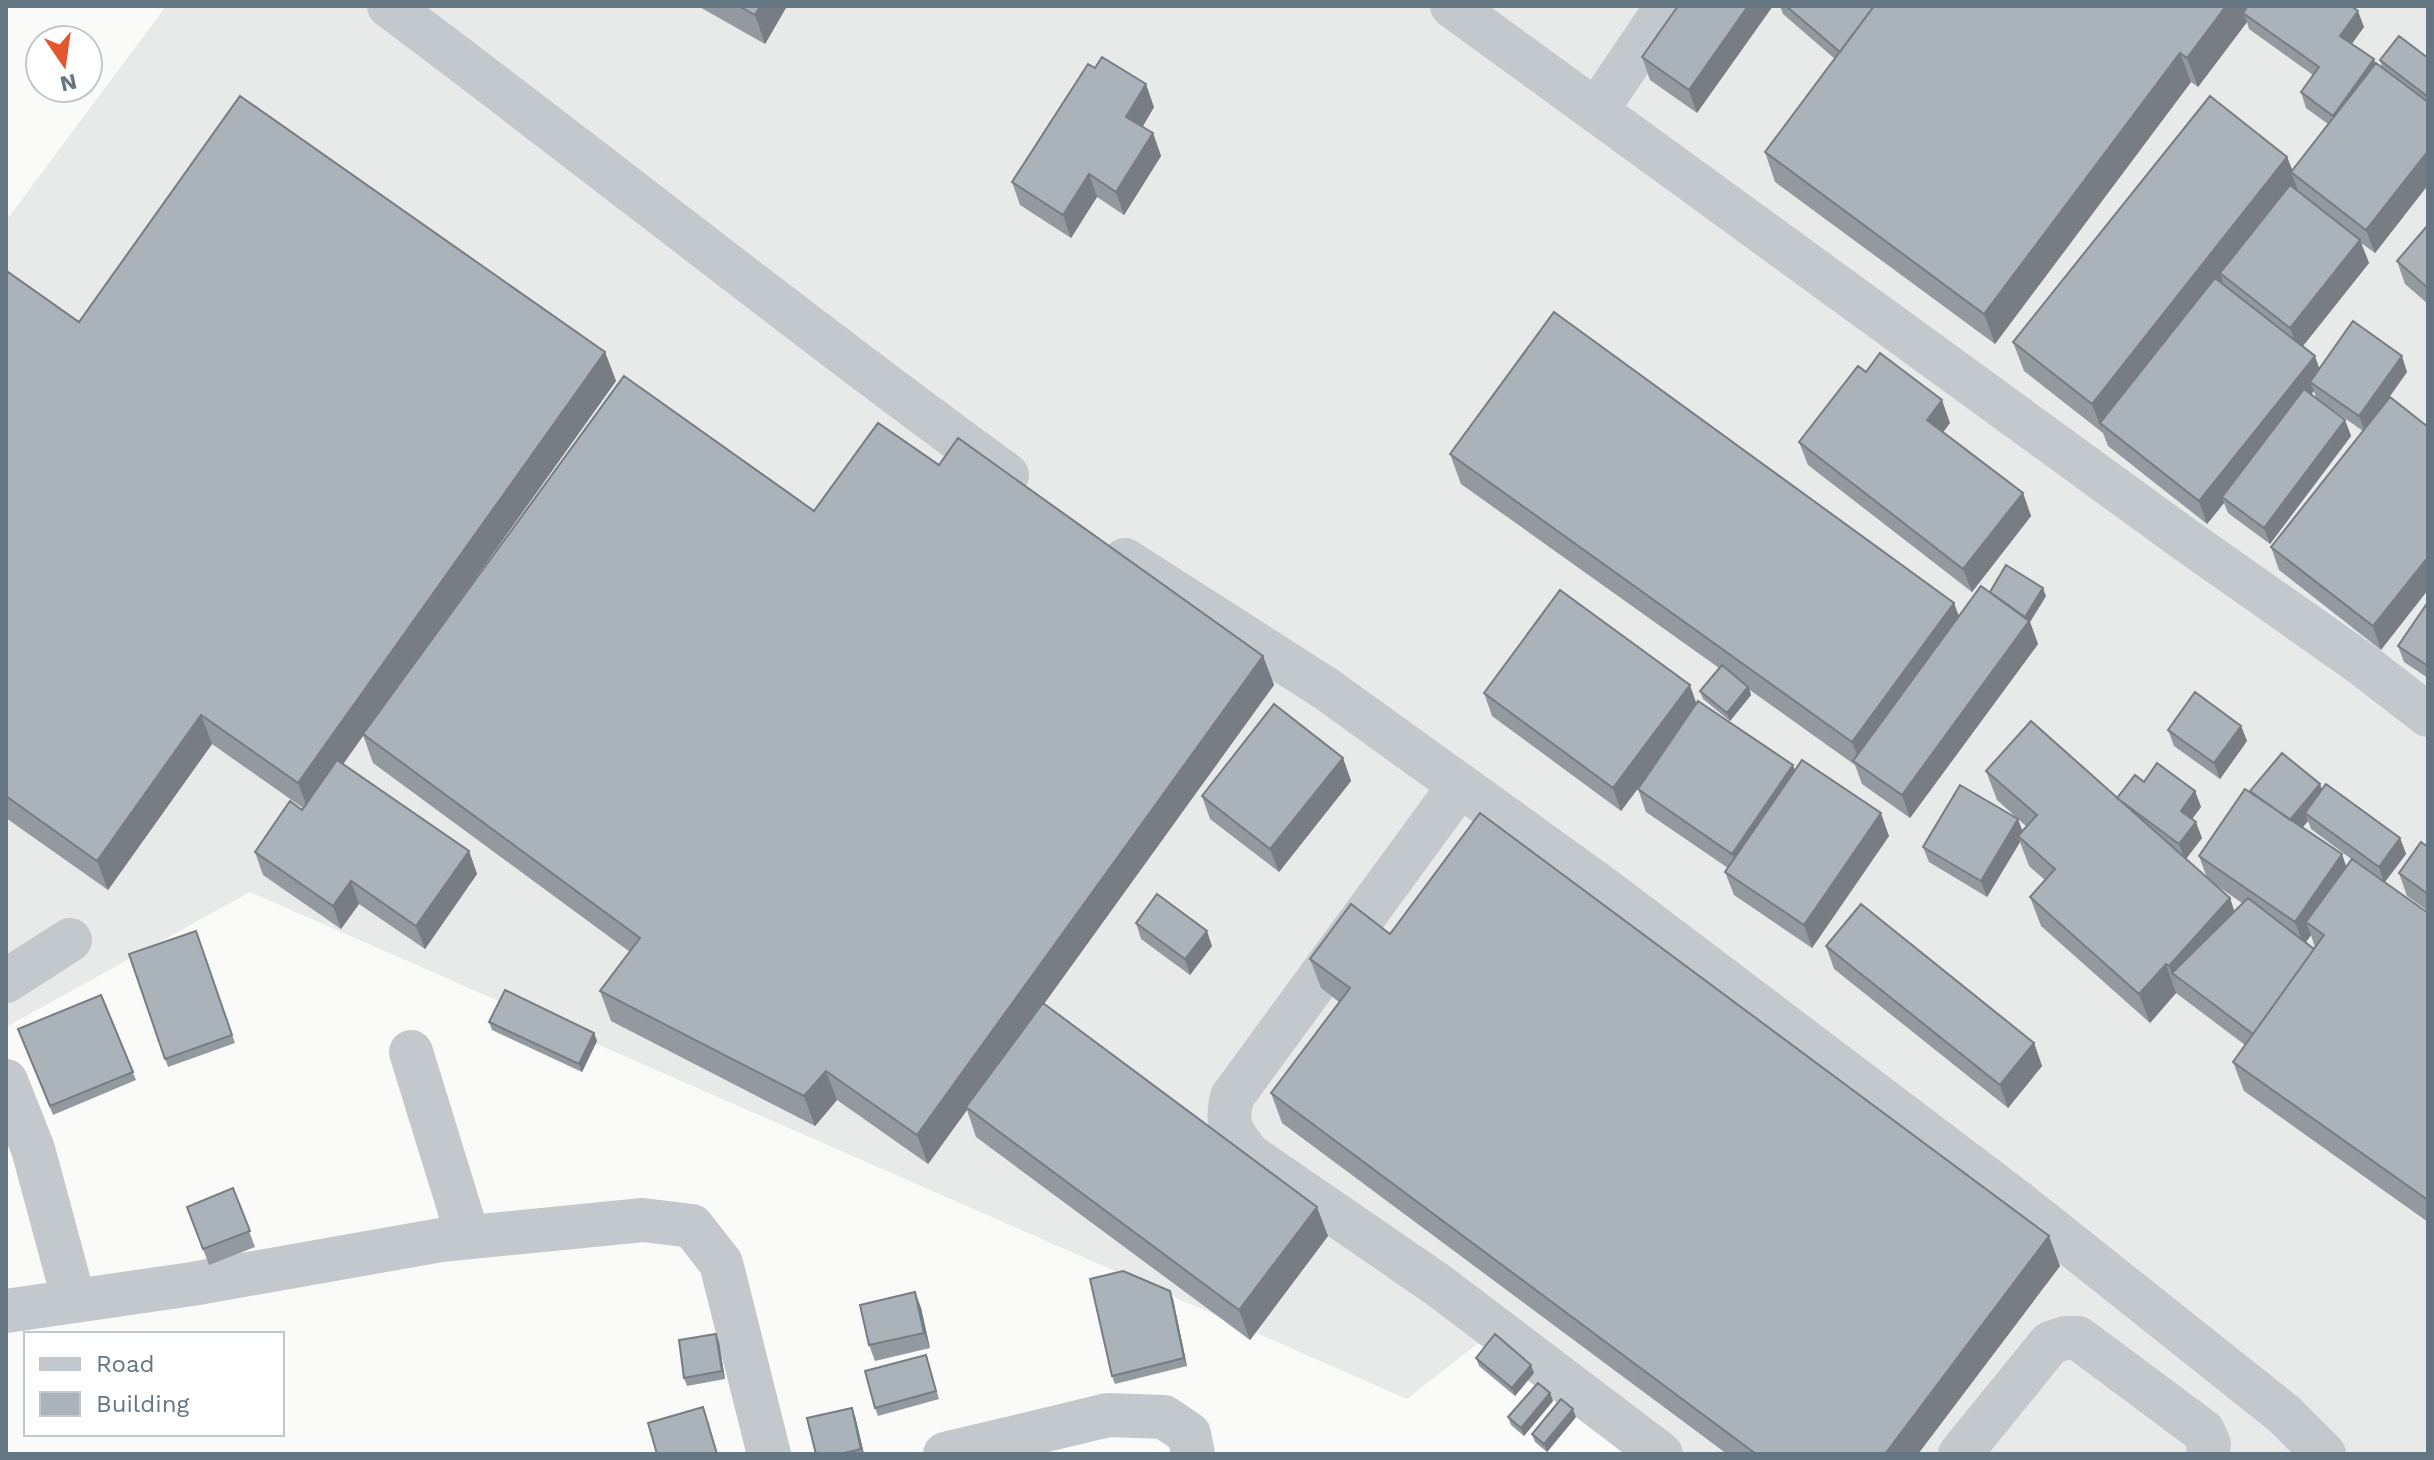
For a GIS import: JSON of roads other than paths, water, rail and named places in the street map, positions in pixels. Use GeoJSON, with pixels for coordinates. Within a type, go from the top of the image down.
{"type":"FeatureCollection","features":[{"type":"Feature","properties":{"kind":"street"},"geometry":{"type":"LineString","coordinates":[[389,6],[581,150],[884,386],[1037,496]]}},
{"type":"Feature","properties":{"kind":"street"},"geometry":{"type":"LineString","coordinates":[[1452,6],[2183,538],[2362,664],[2428,715]]}},
{"type":"Feature","properties":{"kind":"street"},"geometry":{"type":"LineString","coordinates":[[1596,111],[1667,6]]}},
{"type":"Feature","properties":{"kind":"street"},"geometry":{"type":"LineString","coordinates":[[1087,533],[1325,688],[1612,896],[2015,1200],[2284,1414],[2324,1454]]}},
{"type":"Feature","properties":{"kind":"street"},"geometry":{"type":"LineString","coordinates":[[1460,785],[1232,1097],[1228,1113],[1231,1133],[1249,1155],[1438,1285],[1661,1454]]}},
{"type":"Feature","properties":{"kind":"street"},"geometry":{"type":"LineString","coordinates":[[6,981],[70,940]]}},
{"type":"Feature","properties":{"kind":"street"},"geometry":{"type":"LineString","coordinates":[[411,1052],[468,1237]]}},
{"type":"Feature","properties":{"kind":"street"},"geometry":{"type":"LineString","coordinates":[[6,1081],[33,1149],[74,1301]]}},
{"type":"Feature","properties":{"kind":"street"},"geometry":{"type":"LineString","coordinates":[[6,1311],[468,1237],[643,1220],[692,1226],[721,1263],[769,1454]]}},
{"type":"Feature","properties":{"kind":"street"},"geometry":{"type":"LineString","coordinates":[[1960,1454],[2050,1343],[2078,1338],[2203,1431],[2209,1444],[2208,1454]]}},
{"type":"Feature","properties":{"kind":"street"},"geometry":{"type":"LineString","coordinates":[[945,1454],[1108,1415],[1164,1417],[1189,1434],[1193,1454]]}}]}
